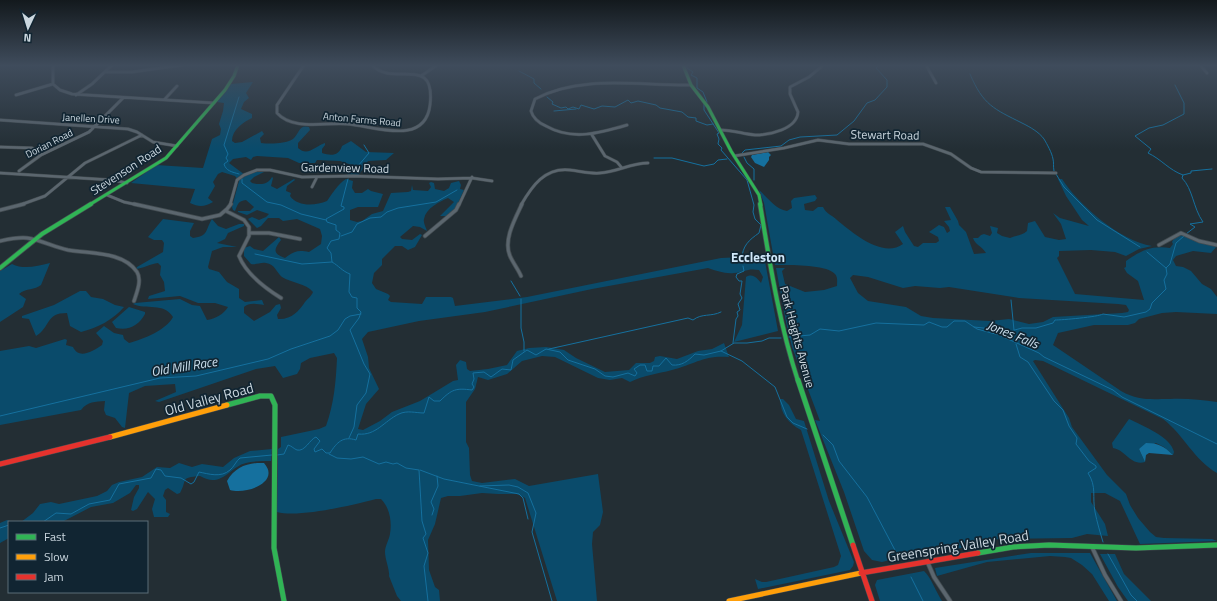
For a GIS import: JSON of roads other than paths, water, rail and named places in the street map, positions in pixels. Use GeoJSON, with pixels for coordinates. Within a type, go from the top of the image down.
{"type":"FeatureCollection","features":[{"type":"Feature","properties":{"kind":"main road","name":"Stevenson Road"},"geometry":{"type":"LineString","coordinates":[[0,268],[36,238],[163,160],[177,146],[222,93]]}},
{"type":"Feature","properties":{"kind":"main road","name":"Park Heights Avenue"},"geometry":{"type":"LineString","coordinates":[[697,93],[708,107],[734,156],[759,195],[772,280],[788,349],[872,601]]}},
{"type":"Feature","properties":{"kind":"main road","name":"Old Valley Road"},"geometry":{"type":"LineString","coordinates":[[0,464],[265,395],[273,398],[275,404],[274,548],[284,601]]}},
{"type":"Feature","properties":{"kind":"main road","name":"Greenspring Valley Road"},"geometry":{"type":"LineString","coordinates":[[729,601],[863,572],[1012,547],[1049,545],[1143,548],[1217,545]]}},
{"type":"Feature","properties":{"kind":"street"},"geometry":{"type":"LineString","coordinates":[[16,95],[23,93]]}},
{"type":"Feature","properties":{"kind":"street"},"geometry":{"type":"LineString","coordinates":[[70,93],[76,95],[214,103]]}},
{"type":"Feature","properties":{"kind":"street"},"geometry":{"type":"LineString","coordinates":[[164,100],[170,93]]}},
{"type":"Feature","properties":{"kind":"street","name":"Anton Farms Road"},"geometry":{"type":"LineString","coordinates":[[284,93],[280,98],[276,108],[277,113],[279,117],[293,122],[346,124],[392,131],[413,128],[423,122],[428,115],[429,93]]}},
{"type":"Feature","properties":{"kind":"street"},"geometry":{"type":"LineString","coordinates":[[543,93],[533,101],[530,109],[537,120],[552,130],[573,136],[592,135],[627,126]]}},
{"type":"Feature","properties":{"kind":"street"},"geometry":{"type":"LineString","coordinates":[[720,130],[761,134],[780,129],[790,124],[796,119],[798,113],[796,104],[790,93]]}},
{"type":"Feature","properties":{"kind":"street","name":"Dorian Road"},"geometry":{"type":"LineString","coordinates":[[19,171],[41,155],[87,133],[123,98]]}},
{"type":"Feature","properties":{"kind":"street","name":"Janellen Drive"},"geometry":{"type":"LineString","coordinates":[[0,120],[128,129],[153,142],[177,146]]}},
{"type":"Feature","properties":{"kind":"street"},"geometry":{"type":"LineString","coordinates":[[0,210],[19,206],[40,198],[57,188],[88,161],[142,135]]}},
{"type":"Feature","properties":{"kind":"street"},"geometry":{"type":"LineString","coordinates":[[592,135],[603,154],[618,162],[622,168]]}},
{"type":"Feature","properties":{"kind":"street","name":"Stewart Road"},"geometry":{"type":"LineString","coordinates":[[734,156],[784,148],[818,140],[849,144],[923,144],[951,154],[971,168],[981,172],[1055,173]]}},
{"type":"Feature","properties":{"kind":"street"},"geometry":{"type":"LineString","coordinates":[[0,147],[32,148],[41,155]]}},
{"type":"Feature","properties":{"kind":"street"},"geometry":{"type":"LineString","coordinates":[[521,276],[509,256],[508,237],[514,219],[540,177],[557,169],[594,173],[648,163]]}},
{"type":"Feature","properties":{"kind":"street","name":"Gardenview Road"},"geometry":{"type":"LineString","coordinates":[[226,211],[232,202],[235,183],[247,173],[265,170],[317,178],[345,176],[410,178],[472,177],[492,182]]}},
{"type":"Feature","properties":{"kind":"street"},"geometry":{"type":"LineString","coordinates":[[0,173],[112,180],[126,183]]}},
{"type":"Feature","properties":{"kind":"street"},"geometry":{"type":"LineString","coordinates":[[425,236],[456,210],[472,177]]}},
{"type":"Feature","properties":{"kind":"street"},"geometry":{"type":"LineString","coordinates":[[312,187],[317,178]]}},
{"type":"Feature","properties":{"kind":"street"},"geometry":{"type":"LineString","coordinates":[[107,195],[124,202],[199,219],[210,218],[226,211],[244,220],[250,233],[240,253],[240,260],[274,295],[281,298]]}},
{"type":"Feature","properties":{"kind":"street"},"geometry":{"type":"LineString","coordinates":[[250,233],[273,232],[300,239]]}},
{"type":"Feature","properties":{"kind":"street"},"geometry":{"type":"LineString","coordinates":[[1159,245],[1168,242],[1176,234],[1187,234],[1199,241],[1217,245]]}},
{"type":"Feature","properties":{"kind":"street"},"geometry":{"type":"LineString","coordinates":[[0,241],[20,237],[36,238],[63,249],[116,257],[134,267],[139,277],[138,289],[134,301]]}},
{"type":"Feature","properties":{"kind":"street"},"geometry":{"type":"LineString","coordinates":[[1092,547],[1105,575],[1121,601]]}},
{"type":"Feature","properties":{"kind":"street"},"geometry":{"type":"LineString","coordinates":[[927,561],[934,577],[950,601]]}},
{"type":"Feature","properties":{"kind":"waterway"},"geometry":{"type":"LineString","coordinates":[[703,93],[707,102]]}},
{"type":"Feature","properties":{"kind":"waterway"},"geometry":{"type":"LineString","coordinates":[[742,153],[745,150],[781,146],[789,140],[800,137],[837,135],[854,121],[867,103],[875,100],[881,93]]}},
{"type":"Feature","properties":{"kind":"waterway"},"geometry":{"type":"LineString","coordinates":[[980,93],[990,105],[997,110],[1031,128],[1042,136],[1052,154],[1054,171]]}},
{"type":"Feature","properties":{"kind":"waterway"},"geometry":{"type":"LineString","coordinates":[[1179,93],[1184,103],[1184,114],[1163,125],[1149,128],[1135,136],[1151,149],[1148,153],[1183,175]]}},
{"type":"Feature","properties":{"kind":"waterway"},"geometry":{"type":"LineString","coordinates":[[239,97],[224,145],[228,154],[226,158],[228,161],[224,164],[226,168],[239,174]]}},
{"type":"Feature","properties":{"kind":"waterway"},"geometry":{"type":"LineString","coordinates":[[547,97],[553,102],[552,104],[561,108],[566,107],[568,109],[573,107],[579,109],[581,105],[594,109],[602,106],[615,107],[628,100],[631,103],[638,101],[656,105],[660,108],[682,112],[688,117],[696,118],[696,121],[707,125],[713,124]]}},
{"type":"Feature","properties":{"kind":"waterway"},"geometry":{"type":"LineString","coordinates":[[704,104],[704,110],[719,133],[717,134],[719,139],[718,144],[722,148],[721,150],[747,180],[754,205],[753,212],[755,219],[761,225],[759,233],[749,241],[743,250],[742,259]]}},
{"type":"Feature","properties":{"kind":"waterway"},"geometry":{"type":"LineString","coordinates":[[554,111],[576,109]]}},
{"type":"Feature","properties":{"kind":"waterway"},"geometry":{"type":"LineString","coordinates":[[352,173],[369,153],[364,145]]}},
{"type":"Feature","properties":{"kind":"waterway"},"geometry":{"type":"LineString","coordinates":[[744,157],[747,163],[754,169],[754,180]]}},
{"type":"Feature","properties":{"kind":"waterway"},"geometry":{"type":"LineString","coordinates":[[654,158],[672,158],[704,166],[714,164],[718,160],[727,159]]}},
{"type":"Feature","properties":{"kind":"waterway"},"geometry":{"type":"LineString","coordinates":[[1183,175],[1191,173],[1191,171],[1212,169]]}},
{"type":"Feature","properties":{"kind":"waterway"},"geometry":{"type":"LineString","coordinates":[[1056,174],[1064,187],[1097,220],[1140,247]]}},
{"type":"Feature","properties":{"kind":"waterway"},"geometry":{"type":"LineString","coordinates":[[1183,175],[1182,178],[1189,188],[1197,211],[1203,222],[1190,224],[1195,227],[1186,234]]}},
{"type":"Feature","properties":{"kind":"waterway"},"geometry":{"type":"LineString","coordinates":[[242,179],[242,183],[267,202],[281,205],[301,214],[326,220]]}},
{"type":"Feature","properties":{"kind":"waterway"},"geometry":{"type":"LineString","coordinates":[[332,262],[331,253],[327,248],[331,241],[339,239],[340,233],[336,230],[336,225],[327,222],[326,219],[344,209],[344,207],[341,206],[348,179]]}},
{"type":"Feature","properties":{"kind":"waterway"},"geometry":{"type":"LineString","coordinates":[[341,236],[352,232],[357,224],[370,218],[381,217],[387,212],[398,208],[436,202],[457,190]]}},
{"type":"Feature","properties":{"kind":"waterway"},"geometry":{"type":"LineString","coordinates":[[1166,268],[1170,264],[1176,243],[1184,236]]}},
{"type":"Feature","properties":{"kind":"waterway"},"geometry":{"type":"LineString","coordinates":[[1147,252],[1166,268]]}},
{"type":"Feature","properties":{"kind":"waterway"},"geometry":{"type":"LineString","coordinates":[[255,254],[302,264],[332,262]]}},
{"type":"Feature","properties":{"kind":"waterway"},"geometry":{"type":"LineString","coordinates":[[332,262],[350,274],[349,292],[352,297],[357,298],[357,308],[361,312],[360,314]]}},
{"type":"Feature","properties":{"kind":"waterway"},"geometry":{"type":"LineString","coordinates":[[733,343],[736,319],[738,316],[737,312],[740,310],[738,304],[742,298],[740,294],[742,281],[739,281],[736,277],[737,274],[744,271],[743,266]]}},
{"type":"Feature","properties":{"kind":"waterway"},"geometry":{"type":"LineString","coordinates":[[974,327],[1011,331],[1022,328],[1036,328],[1053,323],[1055,320],[1103,314],[1124,317],[1146,312],[1150,309],[1152,303],[1166,289],[1164,280],[1167,274],[1166,268]]}},
{"type":"Feature","properties":{"kind":"waterway"},"geometry":{"type":"LineString","coordinates":[[511,281],[520,296]]}},
{"type":"Feature","properties":{"kind":"waterway"},"geometry":{"type":"LineString","coordinates":[[521,299],[521,328],[524,351]]}},
{"type":"Feature","properties":{"kind":"waterway"},"geometry":{"type":"LineString","coordinates":[[1011,300],[1014,330]]}},
{"type":"Feature","properties":{"kind":"waterway"},"geometry":{"type":"LineString","coordinates":[[549,349],[688,318],[693,320],[700,316],[721,312]]}},
{"type":"Feature","properties":{"kind":"waterway","name":"Old Mill Race"},"geometry":{"type":"LineString","coordinates":[[0,416],[160,378],[196,376],[268,359],[291,349],[330,336],[338,330],[345,319],[350,316],[360,314]]}},
{"type":"Feature","properties":{"kind":"waterway"},"geometry":{"type":"LineString","coordinates":[[349,438],[354,427],[357,405],[366,393],[370,374],[364,364],[350,330],[360,314]]}},
{"type":"Feature","properties":{"kind":"waterway","name":"Jones Falls"},"geometry":{"type":"LineString","coordinates":[[789,337],[810,335],[820,329],[839,331],[876,323],[924,325],[929,322],[942,327],[947,327],[954,321],[965,321],[974,327]]}},
{"type":"Feature","properties":{"kind":"waterway","name":"Jones Falls"},"geometry":{"type":"LineString","coordinates":[[974,327],[999,335],[1039,353],[1044,357],[1113,390],[1122,397],[1217,444]]}},
{"type":"Feature","properties":{"kind":"waterway","name":"Jones Falls"},"geometry":{"type":"LineString","coordinates":[[721,351],[734,343],[747,343],[762,341],[769,338],[781,338]]}},
{"type":"Feature","properties":{"kind":"waterway"},"geometry":{"type":"LineString","coordinates":[[1016,344],[1020,357],[1028,362],[1054,401],[1063,410],[1069,426],[1077,438],[1076,444],[1089,461],[1096,466],[1096,468],[1088,473],[1093,487],[1095,512],[1103,542]]}},
{"type":"Feature","properties":{"kind":"waterway","name":"Jones Falls"},"geometry":{"type":"LineString","coordinates":[[277,455],[284,454],[288,445],[300,450],[316,437],[320,441],[314,449],[315,452],[322,449],[326,453],[330,453],[335,446],[344,439],[356,440],[358,434],[370,433],[399,414],[408,412],[424,413],[429,397],[434,401],[440,401],[454,390],[472,390],[474,387],[472,384],[474,379],[473,373],[484,372],[491,377],[502,369],[511,370],[513,360],[527,350],[536,355],[546,349],[560,352],[568,360],[595,369],[605,376],[613,377],[628,373],[635,376],[637,373],[634,369],[640,365],[645,365],[647,371],[652,371],[653,366],[659,366],[666,358],[672,365],[679,365],[687,361],[695,354],[704,355],[721,351]]}},
{"type":"Feature","properties":{"kind":"waterway"},"geometry":{"type":"LineString","coordinates":[[721,351],[742,361],[775,387],[787,417],[793,423],[807,429]]}},
{"type":"Feature","properties":{"kind":"waterway"},"geometry":{"type":"LineString","coordinates":[[823,435],[833,445],[839,461],[867,497],[896,552]]}},
{"type":"Feature","properties":{"kind":"waterway"},"geometry":{"type":"LineString","coordinates":[[329,454],[337,458],[351,459],[363,457],[379,464],[386,462],[393,464],[397,463],[406,468],[419,470],[422,521],[426,534],[423,538],[428,553],[424,566],[428,601]]}},
{"type":"Feature","properties":{"kind":"waterway","name":"Jones Falls"},"geometry":{"type":"LineString","coordinates":[[44,521],[56,513],[71,514],[89,504],[110,500],[119,484],[151,478],[156,469],[161,470],[165,476],[181,478],[191,484],[194,482],[199,472],[219,475],[231,469],[240,458],[272,455]]}},
{"type":"Feature","properties":{"kind":"waterway"},"geometry":{"type":"LineString","coordinates":[[420,470],[437,476]]}},
{"type":"Feature","properties":{"kind":"waterway"},"geometry":{"type":"LineString","coordinates":[[432,515],[434,509],[431,502],[438,486],[437,476]]}},
{"type":"Feature","properties":{"kind":"waterway"},"geometry":{"type":"LineString","coordinates":[[437,476],[519,494],[523,498],[528,519]]}},
{"type":"Feature","properties":{"kind":"waterway"},"geometry":{"type":"LineString","coordinates":[[480,486],[509,485],[518,487],[528,493],[536,513],[532,532],[552,601]]}},
{"type":"Feature","properties":{"kind":"waterway","name":"Jones Falls"},"geometry":{"type":"LineString","coordinates":[[0,528],[8,525]]}},
{"type":"Feature","properties":{"kind":"waterway"},"geometry":{"type":"LineString","coordinates":[[1108,554],[1131,595],[1137,601]]}},
{"type":"Feature","properties":{"kind":"waterway"},"geometry":{"type":"LineString","coordinates":[[911,577],[923,601]]}},
{"type":"Feature","properties":{"kind":"district","name":"Eccleston"},"geometry":{"type":"Point","coordinates":[758,257]}}]}
